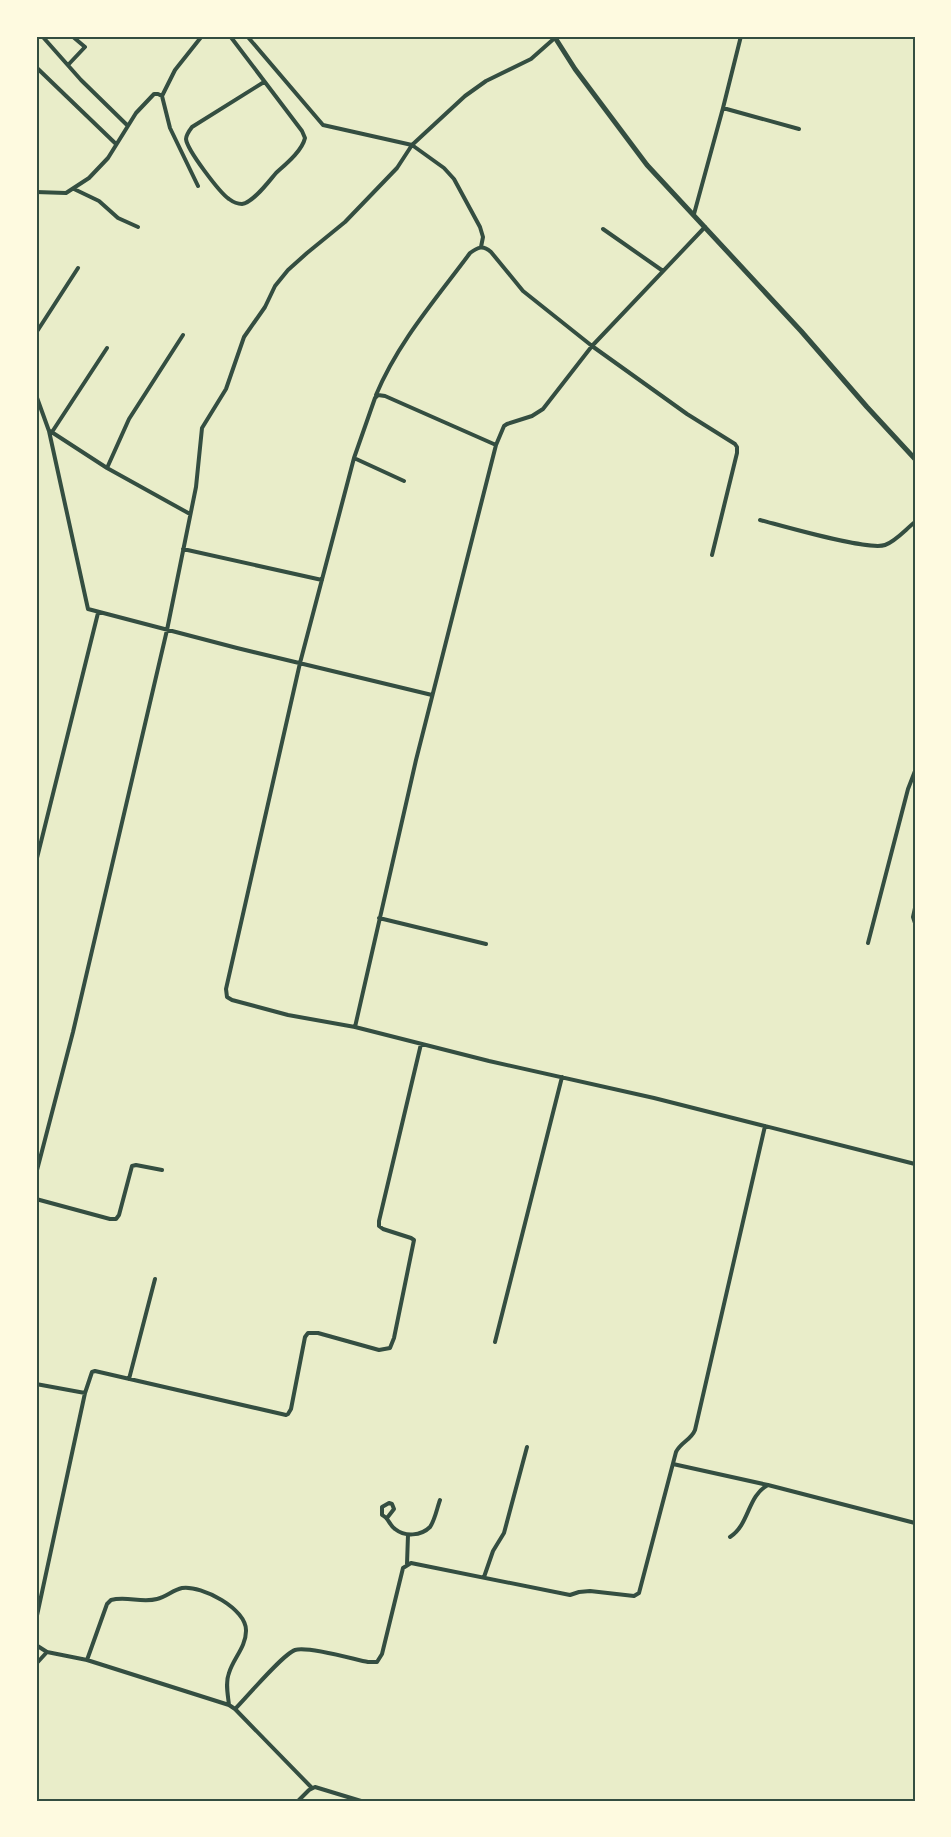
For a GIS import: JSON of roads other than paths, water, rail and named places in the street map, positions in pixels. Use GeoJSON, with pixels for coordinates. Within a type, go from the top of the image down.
{"type":"FeatureCollection","features":[{"type":"Feature","properties":{"kind":"street"},"geometry":{"type":"LineString","coordinates":[[42,36],[127,125]]}},
{"type":"Feature","properties":{"kind":"street"},"geometry":{"type":"LineString","coordinates":[[68,65],[85,47],[72,36]]}},
{"type":"Feature","properties":{"kind":"street"},"geometry":{"type":"LineString","coordinates":[[198,186],[170,128],[162,96],[175,70],[202,36]]}},
{"type":"Feature","properties":{"kind":"street"},"geometry":{"type":"LineString","coordinates":[[230,36],[302,131],[305,138],[304,143],[257,195],[245,204],[239,204],[227,197],[204,169],[191,150],[187,135],[192,127],[264,82]]}},
{"type":"Feature","properties":{"kind":"street"},"geometry":{"type":"LineString","coordinates":[[247,36],[323,125],[412,145],[444,168],[454,179],[480,226],[483,237],[481,247]]}},
{"type":"Feature","properties":{"kind":"street"},"geometry":{"type":"LineString","coordinates":[[694,214],[741,36]]}},
{"type":"Feature","properties":{"kind":"street"},"geometry":{"type":"LineString","coordinates":[[36,1174],[75,1020],[167,630],[196,487],[201,431],[226,389],[244,337],[261,314],[279,280],[301,258],[345,222],[397,168],[412,145],[465,96],[486,81],[531,59],[556,37],[574,69],[647,165],[801,331],[915,459]]}},
{"type":"Feature","properties":{"kind":"street"},"geometry":{"type":"LineString","coordinates":[[36,67],[116,144]]}},
{"type":"Feature","properties":{"kind":"street"},"geometry":{"type":"LineString","coordinates":[[36,192],[61,194],[73,189],[108,158],[139,108],[154,94],[162,96]]}},
{"type":"Feature","properties":{"kind":"street"},"geometry":{"type":"LineString","coordinates":[[723,108],[799,129]]}},
{"type":"Feature","properties":{"kind":"street"},"geometry":{"type":"LineString","coordinates":[[73,189],[99,201],[118,218],[138,227]]}},
{"type":"Feature","properties":{"kind":"street"},"geometry":{"type":"LineString","coordinates":[[355,1027],[432,695],[496,445],[507,424],[532,416],[543,409],[592,346],[705,227]]}},
{"type":"Feature","properties":{"kind":"street"},"geometry":{"type":"LineString","coordinates":[[603,229],[663,271]]}},
{"type":"Feature","properties":{"kind":"street"},"geometry":{"type":"LineString","coordinates":[[712,555],[737,447],[731,440],[687,414],[592,346],[523,291],[491,252],[481,247],[477,248],[415,325],[393,359],[376,396],[354,458],[300,663],[226,994],[232,1000],[288,1015],[355,1027],[915,1164]]}},
{"type":"Feature","properties":{"kind":"street"},"geometry":{"type":"LineString","coordinates":[[36,333],[78,268]]}},
{"type":"Feature","properties":{"kind":"street"},"geometry":{"type":"LineString","coordinates":[[107,468],[129,419],[183,335]]}},
{"type":"Feature","properties":{"kind":"street"},"geometry":{"type":"LineString","coordinates":[[51,431],[107,348]]}},
{"type":"Feature","properties":{"kind":"street"},"geometry":{"type":"LineString","coordinates":[[36,395],[51,431],[87,608],[98,613],[432,695]]}},
{"type":"Feature","properties":{"kind":"street"},"geometry":{"type":"LineString","coordinates":[[376,396],[385,396],[496,445]]}},
{"type":"Feature","properties":{"kind":"street"},"geometry":{"type":"LineString","coordinates":[[51,431],[107,468],[190,514]]}},
{"type":"Feature","properties":{"kind":"street"},"geometry":{"type":"LineString","coordinates":[[354,458],[404,481]]}},
{"type":"Feature","properties":{"kind":"street"},"geometry":{"type":"LineString","coordinates":[[760,520],[854,543],[876,546],[886,545],[915,522]]}},
{"type":"Feature","properties":{"kind":"street"},"geometry":{"type":"LineString","coordinates":[[183,549],[322,580]]}},
{"type":"Feature","properties":{"kind":"street"},"geometry":{"type":"LineString","coordinates":[[36,862],[98,613]]}},
{"type":"Feature","properties":{"kind":"street"},"geometry":{"type":"LineString","coordinates":[[868,943],[905,799],[915,771]]}},
{"type":"Feature","properties":{"kind":"street"},"geometry":{"type":"LineString","coordinates":[[915,908],[913,917],[915,923]]}},
{"type":"Feature","properties":{"kind":"street"},"geometry":{"type":"LineString","coordinates":[[379,918],[486,944]]}},
{"type":"Feature","properties":{"kind":"street"},"geometry":{"type":"LineString","coordinates":[[36,1620],[85,1393],[93,1371],[287,1414],[291,1409],[305,1337],[308,1333],[318,1333],[379,1350],[390,1348],[414,1240],[383,1229],[379,1226],[379,1221],[421,1044]]}},
{"type":"Feature","properties":{"kind":"street"},"geometry":{"type":"LineString","coordinates":[[495,1342],[562,1077]]}},
{"type":"Feature","properties":{"kind":"street"},"geometry":{"type":"LineString","coordinates":[[235,1709],[285,1657],[295,1650],[377,1662],[382,1654],[403,1568],[414,1562],[570,1595],[583,1591],[637,1595],[641,1589],[677,1449],[692,1437],[695,1430],[765,1126]]}},
{"type":"Feature","properties":{"kind":"street"},"geometry":{"type":"LineString","coordinates":[[36,1199],[116,1219],[132,1166],[162,1170]]}},
{"type":"Feature","properties":{"kind":"street"},"geometry":{"type":"LineString","coordinates":[[129,1379],[155,1280]]}},
{"type":"Feature","properties":{"kind":"street"},"geometry":{"type":"LineString","coordinates":[[36,1384],[85,1393]]}},
{"type":"Feature","properties":{"kind":"street"},"geometry":{"type":"LineString","coordinates":[[484,1577],[493,1551],[504,1533],[527,1447]]}},
{"type":"Feature","properties":{"kind":"street"},"geometry":{"type":"LineString","coordinates":[[673,1464],[768,1485],[915,1523]]}},
{"type":"Feature","properties":{"kind":"street"},"geometry":{"type":"LineString","coordinates":[[730,1537],[741,1527],[758,1492],[768,1485]]}},
{"type":"Feature","properties":{"kind":"street"},"geometry":{"type":"LineString","coordinates":[[387,1518],[394,1528],[408,1535],[420,1533],[430,1527],[440,1500]]}},
{"type":"Feature","properties":{"kind":"street"},"geometry":{"type":"LineString","coordinates":[[407,1564],[408,1535]]}},
{"type":"Feature","properties":{"kind":"street"},"geometry":{"type":"LineString","coordinates":[[87,1660],[107,1604],[111,1600],[157,1599],[180,1588],[212,1594],[241,1616],[246,1629],[243,1644],[228,1674],[229,1705]]}},
{"type":"Feature","properties":{"kind":"street"},"geometry":{"type":"LineString","coordinates":[[36,1645],[47,1652],[87,1660],[229,1705],[312,1788]]}},
{"type":"Feature","properties":{"kind":"street"},"geometry":{"type":"LineString","coordinates":[[36,1664],[47,1652]]}},
{"type":"Feature","properties":{"kind":"street"},"geometry":{"type":"LineString","coordinates":[[298,1801],[312,1788],[318,1787],[361,1801]]}}]}
